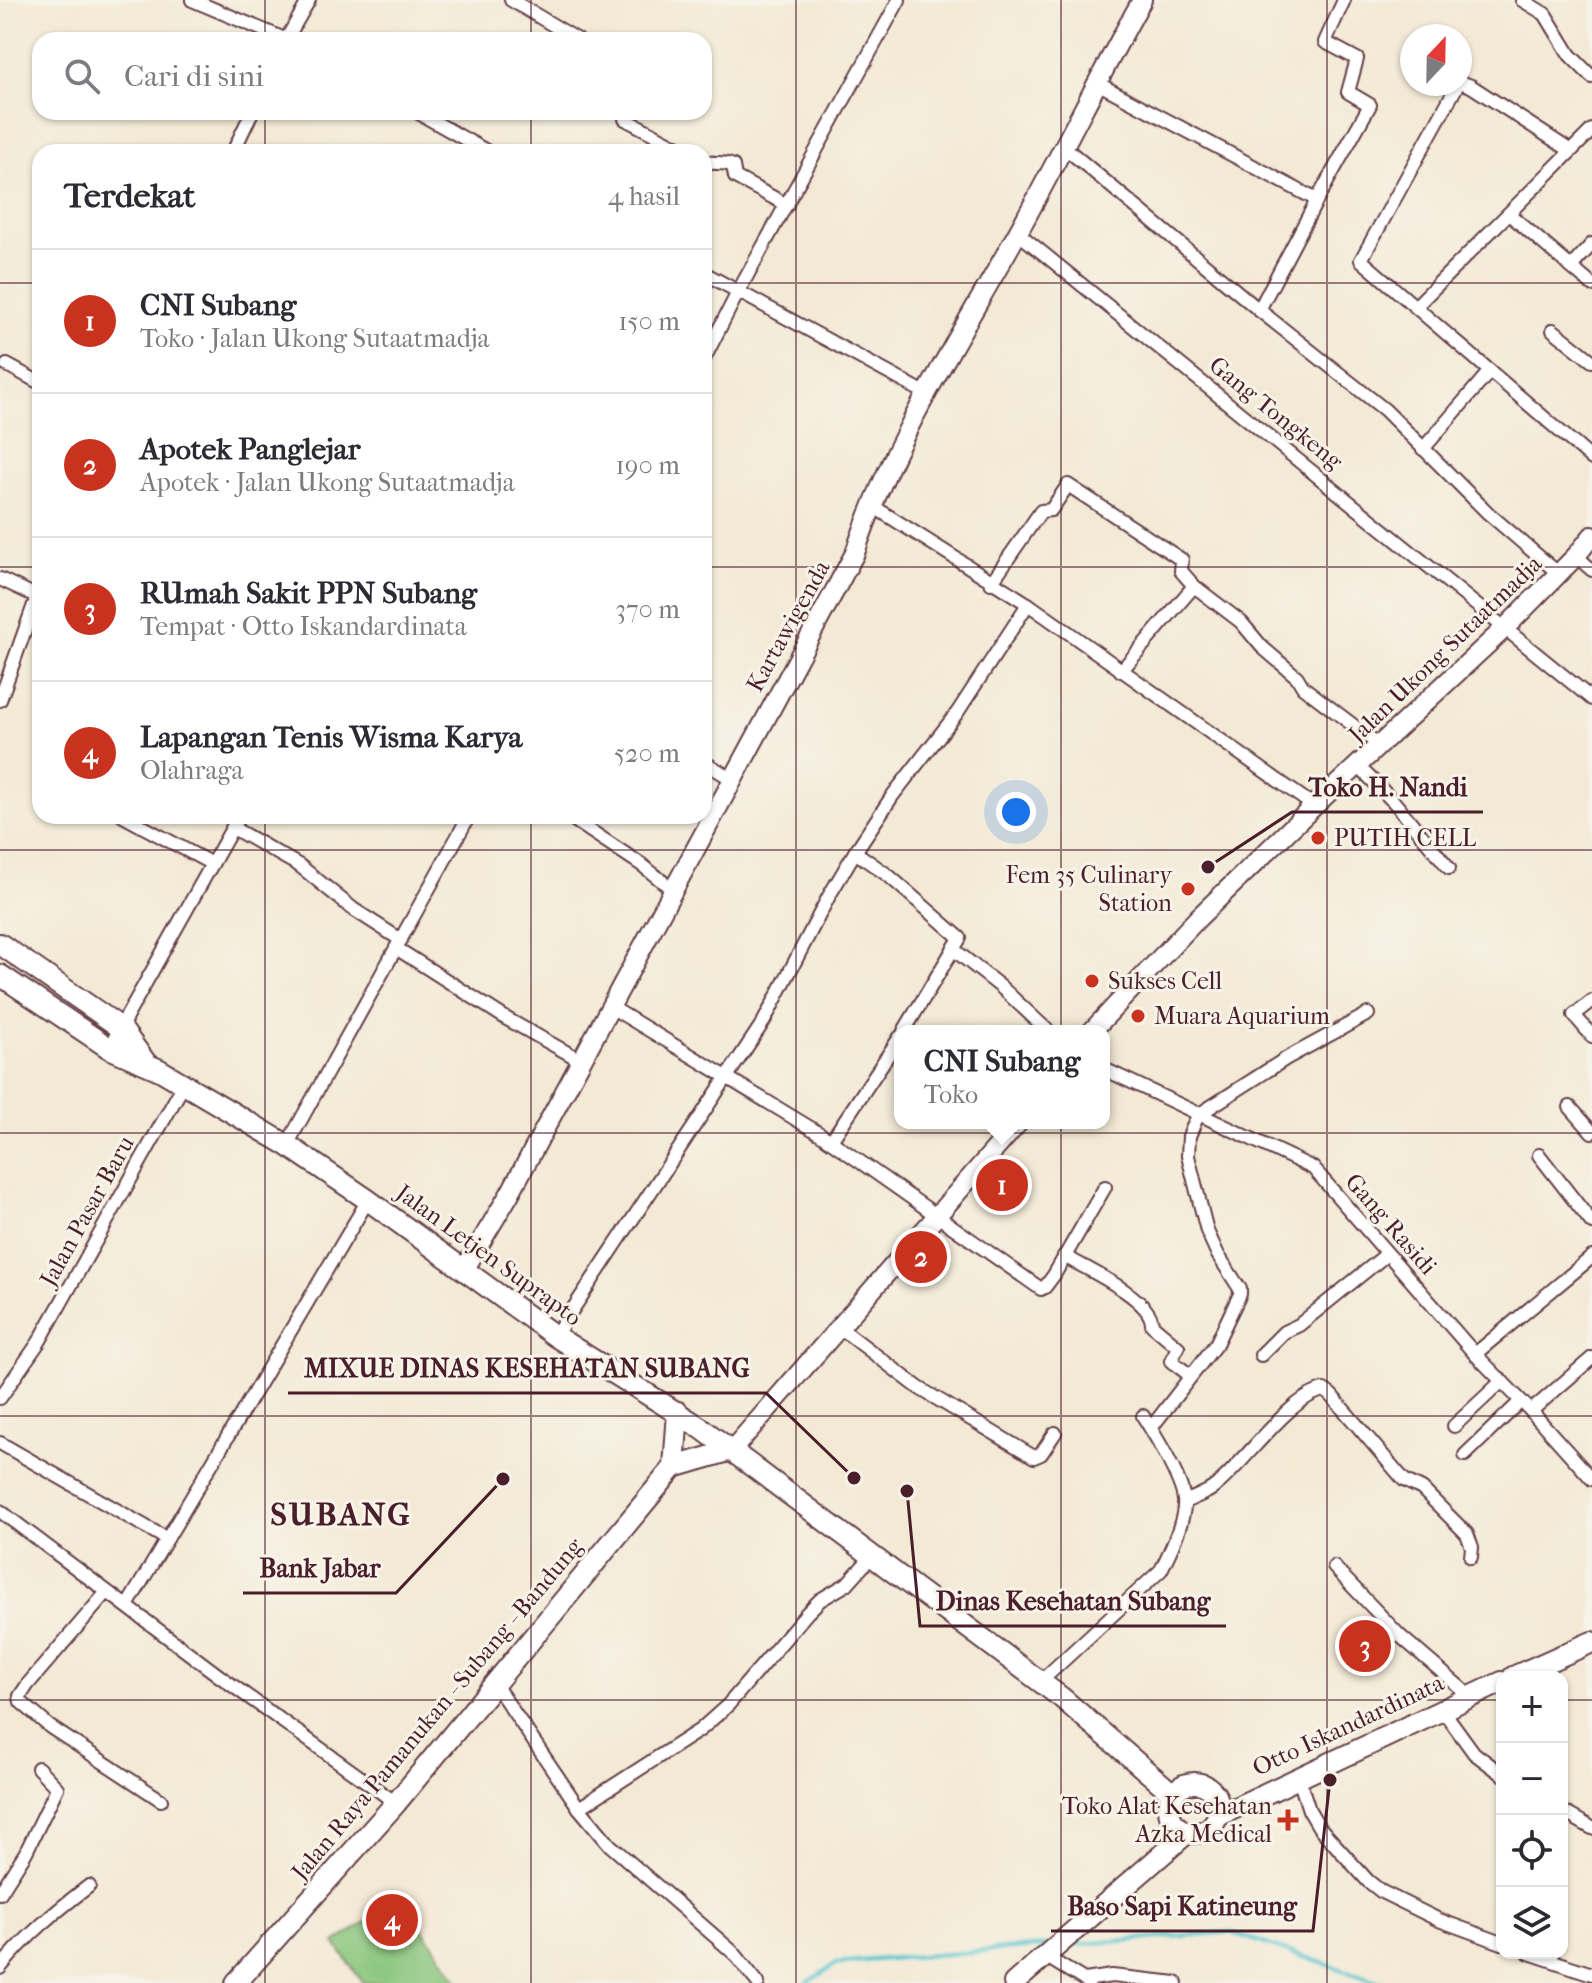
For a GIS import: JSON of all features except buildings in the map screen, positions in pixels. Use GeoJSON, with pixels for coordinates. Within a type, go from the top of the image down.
{"type":"FeatureCollection","features":[{"type":"Feature","properties":{"kind":"main road","name":"Jalan Letjen Suprapto"},"geometry":{"type":"LineString","coordinates":[[0,944],[121,1028],[146,1063]]}},
{"type":"Feature","properties":{"kind":"main road","name":"Jalan Letjen Suprapto"},"geometry":{"type":"LineString","coordinates":[[0,975],[109,1048],[146,1063],[287,1145],[555,1336],[678,1412],[1062,1698],[1173,1794]]}},
{"type":"Feature","properties":{"kind":"main road"},"geometry":{"type":"LineString","coordinates":[[678,1412],[674,1467],[732,1450]]}},
{"type":"Feature","properties":{"kind":"main road","name":"Jalan Raya Pamanukan - Subang - Bandung"},"geometry":{"type":"LineString","coordinates":[[236,1983],[396,1803],[674,1467]]}},
{"type":"Feature","properties":{"kind":"main road"},"geometry":{"type":"LineString","coordinates":[[1527,1671],[1592,1642]]}},
{"type":"Feature","properties":{"kind":"main road","name":"Otto Iskandardinata"},"geometry":{"type":"LineString","coordinates":[[1218,1816],[1496,1685]]}},
{"type":"Feature","properties":{"kind":"main road"},"geometry":{"type":"LineString","coordinates":[[1193,1783],[1208,1787],[1218,1800],[1218,1816],[1203,1831],[1188,1832],[1175,1824],[1171,1817],[1169,1809],[1173,1794],[1178,1788],[1193,1783]]}},
{"type":"Feature","properties":{"kind":"main road"},"geometry":{"type":"LineString","coordinates":[[1014,1983],[1188,1832]]}},
{"type":"Feature","properties":{"kind":"street"},"geometry":{"type":"LineString","coordinates":[[192,0],[267,32]]}},
{"type":"Feature","properties":{"kind":"street"},"geometry":{"type":"LineString","coordinates":[[291,32],[309,0]]}},
{"type":"Feature","properties":{"kind":"street"},"geometry":{"type":"LineString","coordinates":[[511,0],[565,32]]}},
{"type":"Feature","properties":{"kind":"street"},"geometry":{"type":"LineString","coordinates":[[712,343],[899,0]]}},
{"type":"Feature","properties":{"kind":"street","name":"Kartawigenda"},"geometry":{"type":"LineString","coordinates":[[712,816],[855,553],[871,505],[927,394],[1018,233],[1142,0]]}},
{"type":"Feature","properties":{"kind":"street"},"geometry":{"type":"LineString","coordinates":[[1259,310],[1370,105],[1348,92],[1357,59],[1325,42],[1344,0]]}},
{"type":"Feature","properties":{"kind":"street"},"geometry":{"type":"LineString","coordinates":[[1522,0],[1545,14],[1570,55],[1592,77]]}},
{"type":"Feature","properties":{"kind":"street"},"geometry":{"type":"LineString","coordinates":[[1097,83],[1317,200]]}},
{"type":"Feature","properties":{"kind":"street"},"geometry":{"type":"LineString","coordinates":[[1472,87],[1571,151]]}},
{"type":"Feature","properties":{"kind":"street"},"geometry":{"type":"LineString","coordinates":[[1452,96],[1360,258],[1592,459]]}},
{"type":"Feature","properties":{"kind":"street"},"geometry":{"type":"LineString","coordinates":[[237,144],[248,120]]}},
{"type":"Feature","properties":{"kind":"street"},"geometry":{"type":"LineString","coordinates":[[431,120],[473,144]]}},
{"type":"Feature","properties":{"kind":"street"},"geometry":{"type":"LineString","coordinates":[[627,120],[673,144]]}},
{"type":"Feature","properties":{"kind":"street"},"geometry":{"type":"LineString","coordinates":[[1416,306],[1592,130]]}},
{"type":"Feature","properties":{"kind":"street"},"geometry":{"type":"LineString","coordinates":[[1063,146],[1259,310],[1385,410],[1488,513],[1558,573]]}},
{"type":"Feature","properties":{"kind":"street"},"geometry":{"type":"LineString","coordinates":[[712,163],[722,162],[733,166],[734,177],[787,205]]}},
{"type":"Feature","properties":{"kind":"street"},"geometry":{"type":"LineString","coordinates":[[1509,214],[1592,285]]}},
{"type":"Feature","properties":{"kind":"street","name":"Gang Tongkeng"},"geometry":{"type":"LineString","coordinates":[[1018,233],[1592,699]]}},
{"type":"Feature","properties":{"kind":"street"},"geometry":{"type":"LineString","coordinates":[[1571,267],[1592,244]]}},
{"type":"Feature","properties":{"kind":"street"},"geometry":{"type":"LineString","coordinates":[[712,277],[927,394]]}},
{"type":"Feature","properties":{"kind":"street"},"geometry":{"type":"LineString","coordinates":[[1553,330],[1592,361]]}},
{"type":"Feature","properties":{"kind":"street"},"geometry":{"type":"LineString","coordinates":[[7,365],[32,379]]}},
{"type":"Feature","properties":{"kind":"street"},"geometry":{"type":"LineString","coordinates":[[1423,449],[1490,371]]}},
{"type":"Feature","properties":{"kind":"street"},"geometry":{"type":"LineString","coordinates":[[991,583],[1041,511],[1051,510],[1068,485],[1182,560],[1181,571],[1194,586],[1241,622],[1262,647],[1297,677],[1303,687],[1379,745]]}},
{"type":"Feature","properties":{"kind":"street"},"geometry":{"type":"LineString","coordinates":[[871,505],[1028,604],[1314,806]]}},
{"type":"Feature","properties":{"kind":"street","name":"Jalan Ukong Sutaatmadja"},"geometry":{"type":"LineString","coordinates":[[1098,1025],[1198,918],[1505,628],[1592,536]]}},
{"type":"Feature","properties":{"kind":"street"},"geometry":{"type":"LineString","coordinates":[[1576,556],[1592,570]]}},
{"type":"Feature","properties":{"kind":"street"},"geometry":{"type":"LineString","coordinates":[[0,579],[32,590]]}},
{"type":"Feature","properties":{"kind":"street"},"geometry":{"type":"LineString","coordinates":[[1121,671],[1194,586]]}},
{"type":"Feature","properties":{"kind":"street"},"geometry":{"type":"LineString","coordinates":[[555,1336],[764,1021],[855,852],[893,795],[957,713],[1028,604]]}},
{"type":"Feature","properties":{"kind":"street"},"geometry":{"type":"LineString","coordinates":[[0,700],[32,609]]}},
{"type":"Feature","properties":{"kind":"street"},"geometry":{"type":"LineString","coordinates":[[1358,766],[1394,802],[1449,868]]}},
{"type":"Feature","properties":{"kind":"street"},"geometry":{"type":"LineString","coordinates":[[712,767],[732,779]]}},
{"type":"Feature","properties":{"kind":"street"},"geometry":{"type":"LineString","coordinates":[[138,824],[212,864]]}},
{"type":"Feature","properties":{"kind":"street"},"geometry":{"type":"LineString","coordinates":[[109,1048],[235,824]]}},
{"type":"Feature","properties":{"kind":"street"},"geometry":{"type":"LineString","coordinates":[[239,824],[300,866],[398,944],[507,1019],[582,1061]]}},
{"type":"Feature","properties":{"kind":"street"},"geometry":{"type":"LineString","coordinates":[[287,1145],[465,824]]}},
{"type":"Feature","properties":{"kind":"street"},"geometry":{"type":"LineString","coordinates":[[580,824],[672,889]]}},
{"type":"Feature","properties":{"kind":"street","name":"Kartawigenda"},"geometry":{"type":"LineString","coordinates":[[464,1270],[509,1195],[707,824]]}},
{"type":"Feature","properties":{"kind":"street"},"geometry":{"type":"LineString","coordinates":[[855,852],[889,876],[960,938],[908,1025]]}},
{"type":"Feature","properties":{"kind":"street"},"geometry":{"type":"LineString","coordinates":[[953,949],[1001,987],[1042,1025]]}},
{"type":"Feature","properties":{"kind":"street"},"geometry":{"type":"LineString","coordinates":[[1592,1001],[1574,1015],[1592,1036]]}},
{"type":"Feature","properties":{"kind":"street"},"geometry":{"type":"LineString","coordinates":[[611,1007],[831,1141],[1041,1289],[1054,1275],[1105,1187]]}},
{"type":"Feature","properties":{"kind":"street"},"geometry":{"type":"LineString","coordinates":[[1151,1428],[1216,1344],[1238,1303],[1240,1289],[1207,1231],[1188,1156],[1189,1136],[1198,1115],[1287,1058],[1368,1014]]}},
{"type":"Feature","properties":{"kind":"street"},"geometry":{"type":"LineString","coordinates":[[831,1141],[894,1046]]}},
{"type":"Feature","properties":{"kind":"street","name":"Gang Rasidi"},"geometry":{"type":"LineString","coordinates":[[1110,1072],[1313,1168],[1475,1354],[1592,1479]]}},
{"type":"Feature","properties":{"kind":"street","name":"Jalan Pasar Baru"},"geometry":{"type":"LineString","coordinates":[[0,1398],[39,1342],[184,1084]]}},
{"type":"Feature","properties":{"kind":"street"},"geometry":{"type":"LineString","coordinates":[[1570,1107],[1592,1132]]}},
{"type":"Feature","properties":{"kind":"street"},"geometry":{"type":"LineString","coordinates":[[732,1450],[1013,1129]]}},
{"type":"Feature","properties":{"kind":"street"},"geometry":{"type":"LineString","coordinates":[[1539,1155],[1592,1223]]}},
{"type":"Feature","properties":{"kind":"street"},"geometry":{"type":"LineString","coordinates":[[127,1606],[368,1200]]}},
{"type":"Feature","properties":{"kind":"street"},"geometry":{"type":"LineString","coordinates":[[1261,1355],[1284,1332],[1299,1325],[1387,1254]]}},
{"type":"Feature","properties":{"kind":"street"},"geometry":{"type":"LineString","coordinates":[[1064,1256],[1144,1306],[1151,1316],[1152,1325],[1178,1347],[1171,1361],[1191,1376]]}},
{"type":"Feature","properties":{"kind":"street"},"geometry":{"type":"LineString","coordinates":[[1475,1354],[1592,1257]]}},
{"type":"Feature","properties":{"kind":"street"},"geometry":{"type":"LineString","coordinates":[[839,1327],[919,1388],[1034,1457],[1041,1454],[1055,1433]]}},
{"type":"Feature","properties":{"kind":"street"},"geometry":{"type":"LineString","coordinates":[[1465,1455],[1592,1358]]}},
{"type":"Feature","properties":{"kind":"street"},"geometry":{"type":"LineString","coordinates":[[1454,1426],[1502,1381]]}},
{"type":"Feature","properties":{"kind":"street"},"geometry":{"type":"LineString","coordinates":[[1185,1502],[1212,1488],[1294,1408],[1316,1392],[1324,1390],[1404,1480],[1422,1489],[1467,1534],[1472,1547],[1471,1557]]}},
{"type":"Feature","properties":{"kind":"street"},"geometry":{"type":"LineString","coordinates":[[1040,1682],[1161,1570],[1171,1549],[1185,1502],[1143,1416]]}},
{"type":"Feature","properties":{"kind":"street"},"geometry":{"type":"LineString","coordinates":[[0,1443],[167,1539]]}},
{"type":"Feature","properties":{"kind":"street"},"geometry":{"type":"LineString","coordinates":[[0,1511],[396,1803]]}},
{"type":"Feature","properties":{"kind":"street"},"geometry":{"type":"LineString","coordinates":[[579,1808],[700,1730],[728,1705],[807,1613],[820,1600],[847,1584],[872,1556]]}},
{"type":"Feature","properties":{"kind":"street"},"geometry":{"type":"LineString","coordinates":[[1334,1567],[1399,1635],[1470,1696]]}},
{"type":"Feature","properties":{"kind":"street"},"geometry":{"type":"LineString","coordinates":[[107,1592],[28,1684],[20,1696],[21,1702],[50,1727],[161,1800]]}},
{"type":"Feature","properties":{"kind":"street"},"geometry":{"type":"LineString","coordinates":[[494,1683],[579,1808],[610,1845],[734,1953],[758,1983]]}},
{"type":"Feature","properties":{"kind":"street"},"geometry":{"type":"LineString","coordinates":[[1442,1709],[1474,1753],[1496,1770]]}},
{"type":"Feature","properties":{"kind":"street"},"geometry":{"type":"LineString","coordinates":[[0,1893],[26,1852],[57,1788],[38,1768]]}},
{"type":"Feature","properties":{"kind":"street"},"geometry":{"type":"LineString","coordinates":[[1298,1776],[1309,1810],[1319,1827],[1368,1881],[1382,1892],[1439,1920],[1496,1941]]}},
{"type":"Feature","properties":{"kind":"street"},"geometry":{"type":"LineString","coordinates":[[1568,1814],[1592,1828]]}},
{"type":"Feature","properties":{"kind":"street"},"geometry":{"type":"LineString","coordinates":[[0,1968],[51,1914],[89,1886]]}},
{"type":"Feature","properties":{"kind":"street"},"geometry":{"type":"LineString","coordinates":[[1045,1956],[1087,1982],[1112,1976],[1176,1983]]}},
{"type":"Feature","properties":{"kind":"street"},"geometry":{"type":"LineString","coordinates":[[1547,1959],[1592,1974]]}},
{"type":"Feature","properties":{"kind":"green space"},"geometry":{"type":"Polygon","coordinates":[[[401,1898],[460,1983],[363,1983],[335,1943],[401,1898]]]}},
{"type":"Feature","properties":{"kind":"waterway"},"geometry":{"type":"LineString","coordinates":[[1069,1945],[1230,1932],[1382,1983]]}},
{"type":"Feature","properties":{"kind":"waterway"},"geometry":{"type":"LineString","coordinates":[[807,1983],[837,1963],[1047,1946]]}},
{"type":"Feature","properties":{"kind":"place","name":"PUTIH CELL"},"geometry":{"type":"Point","coordinates":[1318,838]}},
{"type":"Feature","properties":{"kind":"place","name":"Toko H. Nandi"},"geometry":{"type":"Point","coordinates":[1208,867]}},
{"type":"Feature","properties":{"kind":"place","name":"Fem 35 Culinary Station"},"geometry":{"type":"Point","coordinates":[1188,889]}},
{"type":"Feature","properties":{"kind":"place","name":"Sukses Cell"},"geometry":{"type":"Point","coordinates":[1092,981]}},
{"type":"Feature","properties":{"kind":"place","name":"Muara Aquarium"},"geometry":{"type":"Point","coordinates":[1138,1016]}},
{"type":"Feature","properties":{"kind":"place","name":"CNI Subang"},"geometry":{"type":"Point","coordinates":[1002,1185]}},
{"type":"Feature","properties":{"kind":"place","name":"Apotek Panglejar"},"geometry":{"type":"Point","coordinates":[921,1257]}},
{"type":"Feature","properties":{"kind":"place","name":"MIXUE DINAS KESEHATAN SUBANG"},"geometry":{"type":"Point","coordinates":[854,1478]}},
{"type":"Feature","properties":{"kind":"place","name":"Bank Jabar"},"geometry":{"type":"Point","coordinates":[503,1479]}},
{"type":"Feature","properties":{"kind":"place","name":"Dinas Kesehatan Subang"},"geometry":{"type":"Point","coordinates":[907,1491]}},
{"type":"Feature","properties":{"kind":"place","name":"RUmah Sakit PPN Subang"},"geometry":{"type":"Point","coordinates":[1365,1646]}},
{"type":"Feature","properties":{"kind":"place","name":"Baso Sapi Katineung"},"geometry":{"type":"Point","coordinates":[1330,1780]}},
{"type":"Feature","properties":{"kind":"place","name":"Toko Alat Kesehatan Azka Medical"},"geometry":{"type":"Point","coordinates":[1288,1820]}},
{"type":"Feature","properties":{"kind":"place","name":"Lapangan Tenis Wisma Karya"},"geometry":{"type":"Point","coordinates":[392,1920]}},
{"type":"Feature","properties":{"kind":"district","name":"SUBANG"},"geometry":{"type":"Point","coordinates":[341,1514]}}]}
